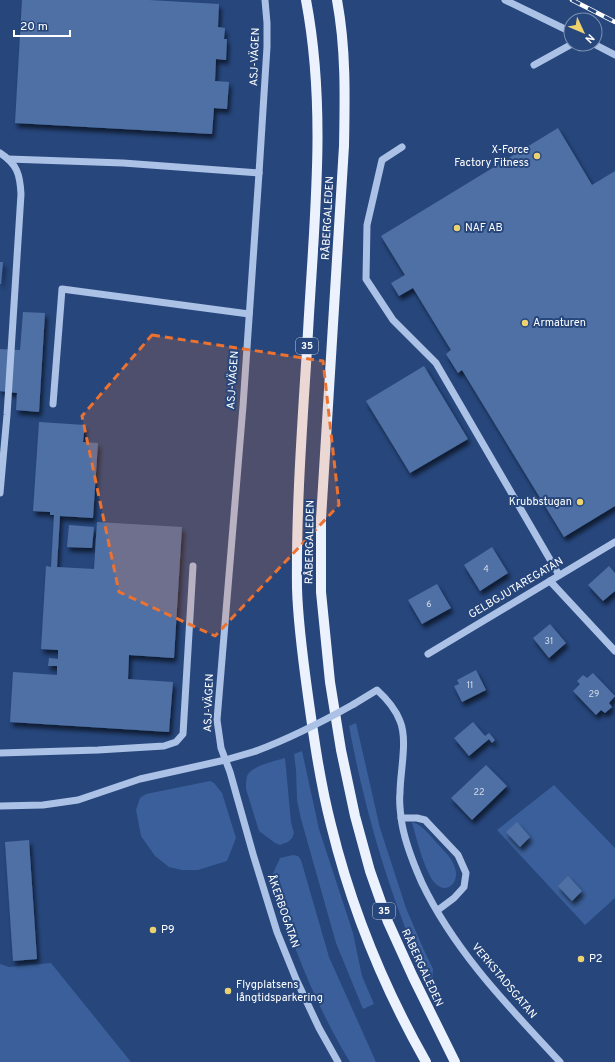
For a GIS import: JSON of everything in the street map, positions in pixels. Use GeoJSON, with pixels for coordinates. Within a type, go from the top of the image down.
{"type":"FeatureCollection","features":[{"type":"Feature","properties":{"kind":"main road","name":"RÅBERGALEDEN"},"geometry":{"type":"LineString","coordinates":[[306,0],[311,26],[317,89],[318,146],[297,522],[297,589],[299,632],[318,762],[331,825],[347,882],[387,988],[426,1062]]}},
{"type":"Feature","properties":{"kind":"main road","name":"RÅBERGALEDEN"},"geometry":{"type":"LineString","coordinates":[[337,0],[341,21],[345,84],[344,146],[321,519],[321,592],[330,682],[340,750],[355,816],[370,871],[388,922],[455,1062]]}},
{"type":"Feature","properties":{"kind":"street","name":"ASJ-VÄGEN"},"geometry":{"type":"LineString","coordinates":[[225,760],[219,742],[217,720],[259,173],[267,47],[265,0]]}},
{"type":"Feature","properties":{"kind":"street"},"geometry":{"type":"LineString","coordinates":[[505,0],[563,28]]}},
{"type":"Feature","properties":{"kind":"street"},"geometry":{"type":"LineString","coordinates":[[534,66],[563,49]]}},
{"type":"Feature","properties":{"kind":"street"},"geometry":{"type":"LineString","coordinates":[[603,49],[615,55]]}},
{"type":"Feature","properties":{"kind":"street"},"geometry":{"type":"LineString","coordinates":[[402,147],[382,160],[367,225],[366,279],[393,320],[436,363],[559,575]]}},
{"type":"Feature","properties":{"kind":"street"},"geometry":{"type":"LineString","coordinates":[[0,152],[16,167],[20,178],[21,194],[0,493]]}},
{"type":"Feature","properties":{"kind":"street"},"geometry":{"type":"LineString","coordinates":[[8,159],[123,163],[259,173]]}},
{"type":"Feature","properties":{"kind":"street"},"geometry":{"type":"LineString","coordinates":[[53,404],[62,289],[249,314]]}},
{"type":"Feature","properties":{"kind":"street","name":"GELBGJUTAREGATAN"},"geometry":{"type":"LineString","coordinates":[[428,654],[615,542]]}},
{"type":"Feature","properties":{"kind":"street"},"geometry":{"type":"LineString","coordinates":[[0,753],[164,746],[176,742],[182,734],[193,566]]}},
{"type":"Feature","properties":{"kind":"street"},"geometry":{"type":"LineString","coordinates":[[550,581],[615,651]]}},
{"type":"Feature","properties":{"kind":"street","name":"VERKSTADSGATAN"},"geometry":{"type":"LineString","coordinates":[[225,760],[284,741],[317,725],[377,690],[394,709],[401,722],[403,747],[400,793],[401,818],[404,834],[422,883],[456,940],[479,971],[560,1062]]}},
{"type":"Feature","properties":{"kind":"street"},"geometry":{"type":"LineString","coordinates":[[0,806],[43,805],[78,800],[140,779],[225,760]]}},
{"type":"Feature","properties":{"kind":"street","name":"ÅKERBOGATAN"},"geometry":{"type":"LineString","coordinates":[[225,760],[277,932],[302,993],[338,1062]]}},
{"type":"Feature","properties":{"kind":"street"},"geometry":{"type":"LineString","coordinates":[[401,818],[417,818],[425,820],[458,855],[466,873],[464,887],[454,898],[438,910]]}},
{"type":"Feature","properties":{"kind":"highlighted area"},"geometry":{"type":"Polygon","coordinates":[[[152,335],[323,361],[339,505],[215,636],[119,592],[82,416],[152,335]]]}},
{"type":"Feature","properties":{"kind":"shaded area"},"geometry":{"type":"Polygon","coordinates":[[[356,723],[380,828],[406,908],[433,969],[432,983],[407,932],[388,879],[375,835],[363,792],[349,726],[356,723]]]}},
{"type":"Feature","properties":{"kind":"shaded area"},"geometry":{"type":"Polygon","coordinates":[[[302,751],[319,829],[353,933],[362,976],[374,1004],[363,1009],[336,943],[301,819],[297,800],[294,754],[302,751]]]}},
{"type":"Feature","properties":{"kind":"shaded area"},"geometry":{"type":"Polygon","coordinates":[[[285,758],[291,822],[294,833],[288,842],[280,845],[259,831],[246,789],[246,782],[249,772],[253,769],[285,758]]]}},
{"type":"Feature","properties":{"kind":"shaded area"},"geometry":{"type":"Polygon","coordinates":[[[210,781],[214,783],[222,793],[236,838],[227,861],[198,870],[182,870],[169,867],[155,856],[141,836],[136,810],[140,798],[146,794],[210,781]]]}},
{"type":"Feature","properties":{"kind":"shaded area"},"geometry":{"type":"Polygon","coordinates":[[[554,785],[615,848],[615,898],[585,925],[497,830],[554,785]]]}},
{"type":"Feature","properties":{"kind":"shaded area"},"geometry":{"type":"Polygon","coordinates":[[[412,822],[425,830],[452,860],[456,878],[451,886],[443,888],[434,882],[427,870],[421,854],[412,822]]]}},
{"type":"Feature","properties":{"kind":"shaded area"},"geometry":{"type":"Polygon","coordinates":[[[293,855],[298,856],[301,860],[329,957],[376,1062],[350,1062],[326,1018],[305,972],[271,878],[280,858],[293,855]]]}},
{"type":"Feature","properties":{"kind":"shaded area"},"geometry":{"type":"Polygon","coordinates":[[[51,963],[131,1062],[0,1062],[0,964],[9,967],[51,963]]]}},
{"type":"Feature","properties":{"kind":"building"},"geometry":{"type":"Polygon","coordinates":[[[22,0],[149,0],[219,4],[218,27],[225,28],[224,39],[227,39],[226,60],[216,59],[215,81],[229,82],[227,109],[214,108],[212,134],[15,123],[22,0]]]}},
{"type":"Feature","properties":{"kind":"building","name":"Armaturen"},"geometry":{"type":"Polygon","coordinates":[[[558,128],[592,185],[615,171],[615,506],[564,537],[462,370],[458,373],[446,354],[451,350],[413,288],[399,296],[391,283],[405,275],[381,236],[558,128]]]}},
{"type":"Feature","properties":{"kind":"building"},"geometry":{"type":"Polygon","coordinates":[[[0,262],[3,262],[1,284],[0,284],[0,262]]]}},
{"type":"Feature","properties":{"kind":"building"},"geometry":{"type":"Polygon","coordinates":[[[23,312],[45,313],[39,412],[16,410],[17,393],[0,391],[0,349],[20,350],[23,312]]]}},
{"type":"Feature","properties":{"kind":"building"},"geometry":{"type":"Polygon","coordinates":[[[424,366],[468,439],[410,473],[366,401],[424,366]]]}},
{"type":"Feature","properties":{"kind":"building"},"geometry":{"type":"Polygon","coordinates":[[[39,422],[85,425],[83,442],[98,443],[93,518],[60,516],[57,567],[94,569],[97,522],[182,527],[174,658],[129,655],[128,679],[173,682],[169,732],[10,722],[13,672],[57,675],[57,666],[48,666],[49,658],[58,659],[58,650],[41,649],[46,566],[51,567],[54,515],[50,515],[50,512],[33,511],[39,422]]]}},
{"type":"Feature","properties":{"kind":"building"},"geometry":{"type":"Polygon","coordinates":[[[69,525],[94,527],[92,548],[67,547],[69,525]]]}},
{"type":"Feature","properties":{"kind":"building"},"geometry":{"type":"Polygon","coordinates":[[[492,547],[508,573],[480,591],[464,565],[492,547]]]}},
{"type":"Feature","properties":{"kind":"building"},"geometry":{"type":"Polygon","coordinates":[[[609,566],[615,573],[615,591],[603,601],[588,585],[609,566]]]}},
{"type":"Feature","properties":{"kind":"building"},"geometry":{"type":"Polygon","coordinates":[[[437,584],[451,608],[422,624],[408,600],[437,584]]]}},
{"type":"Feature","properties":{"kind":"building"},"geometry":{"type":"Polygon","coordinates":[[[550,624],[566,643],[549,658],[533,638],[550,624]]]}},
{"type":"Feature","properties":{"kind":"building"},"geometry":{"type":"Polygon","coordinates":[[[476,670],[486,690],[462,702],[454,686],[459,684],[457,680],[476,670]]]}},
{"type":"Feature","properties":{"kind":"building"},"geometry":{"type":"Polygon","coordinates":[[[593,673],[615,696],[609,703],[612,707],[605,713],[601,710],[596,715],[573,691],[580,684],[577,681],[583,675],[587,678],[593,673]]]}},
{"type":"Feature","properties":{"kind":"building"},"geometry":{"type":"Polygon","coordinates":[[[473,722],[485,736],[489,733],[495,740],[492,743],[489,739],[469,756],[454,738],[473,722]]]}},
{"type":"Feature","properties":{"kind":"building"},"geometry":{"type":"Polygon","coordinates":[[[486,765],[507,786],[472,820],[451,798],[486,765]]]}},
{"type":"Feature","properties":{"kind":"building"},"geometry":{"type":"Polygon","coordinates":[[[517,822],[530,837],[520,847],[506,832],[517,822]]]}},
{"type":"Feature","properties":{"kind":"building"},"geometry":{"type":"Polygon","coordinates":[[[29,840],[37,959],[13,961],[5,842],[29,840]]]}},
{"type":"Feature","properties":{"kind":"building"},"geometry":{"type":"Polygon","coordinates":[[[568,876],[582,891],[572,901],[558,886],[568,876]]]}},
{"type":"Feature","properties":{"kind":"railway"},"geometry":{"type":"LineString","coordinates":[[572,0],[615,22]]}},
{"type":"Feature","properties":{"kind":"place","name":"X-Force Factory Fitness"},"geometry":{"type":"Point","coordinates":[537,156]}},
{"type":"Feature","properties":{"kind":"place","name":"NAF AB"},"geometry":{"type":"Point","coordinates":[457,228]}},
{"type":"Feature","properties":{"kind":"place","name":"Armaturen"},"geometry":{"type":"Point","coordinates":[525,323]}},
{"type":"Feature","properties":{"kind":"place","name":"Krubbstugan"},"geometry":{"type":"Point","coordinates":[580,502]}},
{"type":"Feature","properties":{"kind":"place","name":"P9"},"geometry":{"type":"Point","coordinates":[153,930]}},
{"type":"Feature","properties":{"kind":"place","name":"P2"},"geometry":{"type":"Point","coordinates":[581,959]}},
{"type":"Feature","properties":{"kind":"place","name":"Flygplatsens långtidsparkering"},"geometry":{"type":"Point","coordinates":[228,991]}}]}
